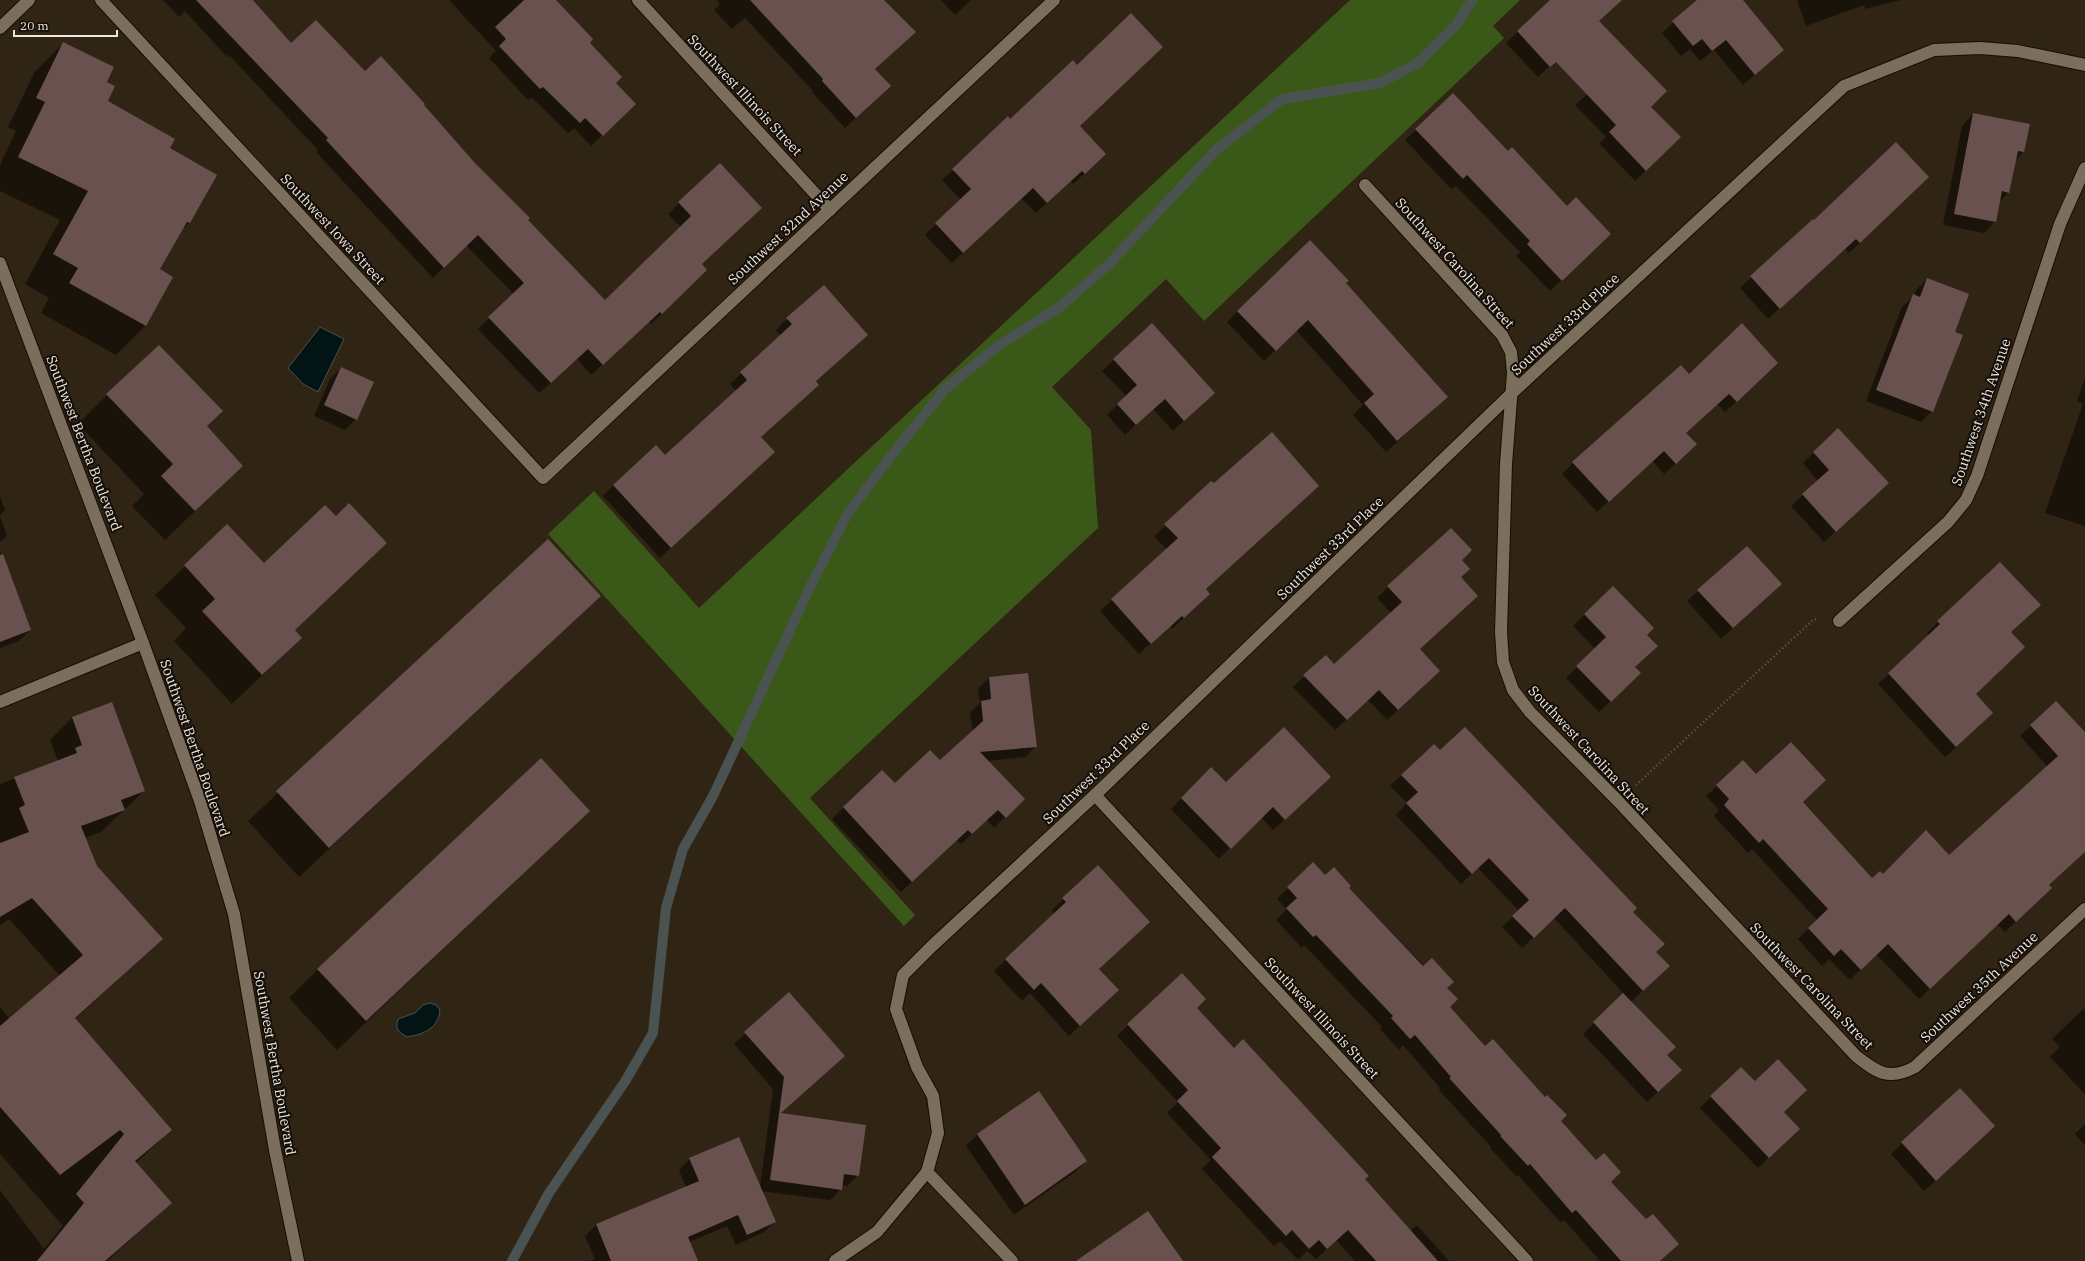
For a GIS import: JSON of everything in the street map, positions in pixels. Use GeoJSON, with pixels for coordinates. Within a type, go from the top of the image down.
{"type":"FeatureCollection","features":[{"type":"Feature","properties":{"kind":"street"},"geometry":{"type":"LineString","coordinates":[[0,28],[29,0]]}},
{"type":"Feature","properties":{"kind":"street","name":"Southwest Iowa Street"},"geometry":{"type":"LineString","coordinates":[[101,0],[543,478]]}},
{"type":"Feature","properties":{"kind":"street","name":"Southwest Illinois Street"},"geometry":{"type":"LineString","coordinates":[[638,0],[830,210]]}},
{"type":"Feature","properties":{"kind":"street","name":"Southwest 32nd Avenue"},"geometry":{"type":"LineString","coordinates":[[543,478],[1054,0]]}},
{"type":"Feature","properties":{"kind":"street","name":"Southwest 33rd Place"},"geometry":{"type":"LineString","coordinates":[[835,1261],[877,1232],[927,1172],[938,1133],[933,1096],[917,1067],[896,1009],[904,975],[1094,795],[1512,393],[1844,86],[1934,50],[1980,48],[2018,51],[2085,65]]}},
{"type":"Feature","properties":{"kind":"street","name":"Southwest 34th Avenue"},"geometry":{"type":"LineString","coordinates":[[1839,621],[1948,522],[1966,500],[1977,476],[2060,224],[2085,168]]}},
{"type":"Feature","properties":{"kind":"street","name":"Southwest Carolina Street"},"geometry":{"type":"LineString","coordinates":[[1365,185],[1502,335],[1511,352],[1513,373],[1506,471],[1501,632],[1503,662],[1513,690],[1530,712],[1618,802],[1856,1056],[1874,1070],[1888,1074]]}},
{"type":"Feature","properties":{"kind":"street","name":"Southwest Bertha Boulevard"},"geometry":{"type":"LineString","coordinates":[[0,263],[144,643],[200,801],[234,914],[275,1150],[298,1261]]}},
{"type":"Feature","properties":{"kind":"street"},"geometry":{"type":"LineString","coordinates":[[0,702],[144,643]]}},
{"type":"Feature","properties":{"kind":"street","name":"Southwest Illinois Street"},"geometry":{"type":"LineString","coordinates":[[1094,795],[1527,1261]]}},
{"type":"Feature","properties":{"kind":"street","name":"Southwest 35th Avenue"},"geometry":{"type":"LineString","coordinates":[[1888,1074],[1902,1074],[1916,1067],[2085,909]]}},
{"type":"Feature","properties":{"kind":"street"},"geometry":{"type":"LineString","coordinates":[[927,1172],[1012,1261]]}},
{"type":"Feature","properties":{"kind":"path"},"geometry":{"type":"LineString","coordinates":[[1618,802],[1813,620],[1830,617],[1839,621]]}},
{"type":"Feature","properties":{"kind":"green space"},"geometry":{"type":"Polygon","coordinates":[[[1350,0],[1520,0],[1493,26],[1504,38],[1204,321],[1166,279],[1052,387],[1091,430],[1098,528],[810,798],[915,915],[904,926],[548,534],[594,491],[699,608],[1350,0]]]}},
{"type":"Feature","properties":{"kind":"shaded area"},"geometry":{"type":"Polygon","coordinates":[[[320,327],[344,339],[318,392],[303,384],[288,368],[320,327]]]}},
{"type":"Feature","properties":{"kind":"shaded area"},"geometry":{"type":"Polygon","coordinates":[[[430,1003],[436,1005],[440,1010],[436,1022],[429,1030],[407,1037],[399,1032],[397,1028],[398,1019],[415,1013],[423,1005],[430,1003]]]}},
{"type":"Feature","properties":{"kind":"building"},"geometry":{"type":"Polygon","coordinates":[[[196,0],[253,0],[291,43],[316,20],[365,71],[381,56],[425,104],[424,105],[475,163],[530,218],[528,220],[605,300],[691,216],[678,202],[720,163],[762,208],[702,264],[707,270],[662,314],[660,312],[603,365],[588,349],[551,383],[488,317],[524,283],[478,235],[444,268],[326,140],[328,138],[196,0]]]}},
{"type":"Feature","properties":{"kind":"building"},"geometry":{"type":"Polygon","coordinates":[[[524,0],[556,0],[593,39],[590,43],[622,77],[616,83],[636,104],[603,136],[585,118],[580,123],[543,87],[540,89],[499,46],[506,39],[495,27],[524,0]]]}},
{"type":"Feature","properties":{"kind":"building"},"geometry":{"type":"Polygon","coordinates":[[[750,0],[884,0],[916,32],[875,69],[891,86],[856,118],[822,81],[823,79],[750,0]]]}},
{"type":"Feature","properties":{"kind":"building"},"geometry":{"type":"Polygon","coordinates":[[[1550,0],[1622,0],[1599,21],[1667,91],[1651,107],[1681,137],[1646,171],[1609,132],[1616,125],[1556,62],[1550,67],[1517,31],[1550,0]]]}},
{"type":"Feature","properties":{"kind":"building"},"geometry":{"type":"Polygon","coordinates":[[[1697,0],[1743,0],[1784,50],[1755,75],[1726,40],[1712,51],[1702,39],[1693,46],[1672,21],[1697,0]]]}},
{"type":"Feature","properties":{"kind":"building"},"geometry":{"type":"Polygon","coordinates":[[[1131,13],[1163,47],[1080,126],[1106,154],[1085,174],[1082,171],[1047,203],[1033,188],[963,253],[935,223],[971,189],[952,169],[1008,116],[1010,119],[1073,60],[1077,65],[1131,13]]]}},
{"type":"Feature","properties":{"kind":"building"},"geometry":{"type":"Polygon","coordinates":[[[63,42],[114,67],[107,82],[115,86],[108,101],[175,139],[170,148],[217,175],[190,223],[187,222],[160,269],[173,277],[146,326],[69,283],[78,268],[53,254],[88,191],[18,157],[45,102],[36,98],[63,42]]]}},
{"type":"Feature","properties":{"kind":"building"},"geometry":{"type":"Polygon","coordinates":[[[1453,93],[1508,151],[1512,147],[1567,206],[1576,197],[1611,234],[1562,281],[1527,244],[1530,241],[1467,175],[1463,179],[1415,129],[1453,93]]]}},
{"type":"Feature","properties":{"kind":"building"},"geometry":{"type":"Polygon","coordinates":[[[1973,113],[2030,124],[2024,152],[2018,151],[2009,193],[2002,191],[1996,222],[1954,214],[1973,113]]]}},
{"type":"Feature","properties":{"kind":"building"},"geometry":{"type":"Polygon","coordinates":[[[1896,142],[1929,177],[1860,243],[1856,239],[1780,309],[1750,276],[1813,219],[1814,220],[1896,142]]]}},
{"type":"Feature","properties":{"kind":"building"},"geometry":{"type":"Polygon","coordinates":[[[1310,240],[1349,281],[1346,283],[1448,397],[1397,441],[1364,403],[1374,394],[1308,320],[1276,351],[1237,311],[1310,240]]]}},
{"type":"Feature","properties":{"kind":"building"},"geometry":{"type":"Polygon","coordinates":[[[1927,278],[1969,294],[1955,332],[1963,335],[1933,412],[1876,390],[1913,294],[1920,297],[1927,278]]]}},
{"type":"Feature","properties":{"kind":"building"},"geometry":{"type":"Polygon","coordinates":[[[824,285],[868,335],[816,381],[819,385],[761,437],[775,452],[671,548],[613,485],[656,445],[665,455],[747,380],[740,372],[792,324],[786,318],[824,285]]]}},
{"type":"Feature","properties":{"kind":"building"},"geometry":{"type":"Polygon","coordinates":[[[1152,323],[1215,393],[1184,421],[1165,399],[1136,425],[1117,404],[1137,385],[1113,359],[1152,323]]]}},
{"type":"Feature","properties":{"kind":"building"},"geometry":{"type":"Polygon","coordinates":[[[1742,323],[1778,363],[1737,402],[1729,394],[1686,433],[1697,444],[1676,464],[1664,451],[1609,502],[1572,462],[1681,365],[1689,374],[1742,323]]]}},
{"type":"Feature","properties":{"kind":"building"},"geometry":{"type":"Polygon","coordinates":[[[159,345],[223,411],[207,426],[243,466],[195,511],[161,476],[173,464],[106,394],[159,345]]]}},
{"type":"Feature","properties":{"kind":"building"},"geometry":{"type":"Polygon","coordinates":[[[341,367],[374,382],[357,420],[324,405],[341,367]]]}},
{"type":"Feature","properties":{"kind":"building"},"geometry":{"type":"Polygon","coordinates":[[[1838,428],[1889,483],[1836,532],[1802,494],[1829,470],[1813,452],[1838,428]]]}},
{"type":"Feature","properties":{"kind":"building"},"geometry":{"type":"Polygon","coordinates":[[[1272,432],[1319,486],[1206,589],[1210,594],[1184,618],[1182,616],[1151,644],[1111,599],[1178,538],[1164,524],[1211,481],[1214,483],[1272,432]]]}},
{"type":"Feature","properties":{"kind":"building"},"geometry":{"type":"Polygon","coordinates":[[[349,503],[387,543],[295,630],[302,638],[262,675],[202,611],[215,599],[184,565],[227,524],[264,563],[325,505],[336,516],[349,503]]]}},
{"type":"Feature","properties":{"kind":"building"},"geometry":{"type":"Polygon","coordinates":[[[1451,528],[1472,550],[1462,560],[1470,569],[1461,577],[1478,596],[1420,649],[1440,671],[1398,710],[1379,690],[1347,720],[1303,675],[1326,655],[1334,664],[1402,602],[1387,586],[1451,528]]]}},
{"type":"Feature","properties":{"kind":"building"},"geometry":{"type":"Polygon","coordinates":[[[548,539],[601,596],[329,848],[276,791],[548,539]]]}},
{"type":"Feature","properties":{"kind":"building"},"geometry":{"type":"Polygon","coordinates":[[[1747,546],[1782,584],[1733,628],[1697,590],[1747,546]]]}},
{"type":"Feature","properties":{"kind":"building"},"geometry":{"type":"Polygon","coordinates":[[[3,554],[31,630],[0,642],[0,555],[3,554]]]}},
{"type":"Feature","properties":{"kind":"building"},"geometry":{"type":"Polygon","coordinates":[[[2000,562],[2041,605],[2011,632],[2025,647],[1976,694],[1993,713],[1956,747],[1888,673],[1940,624],[1937,621],[2000,562]]]}},
{"type":"Feature","properties":{"kind":"building"},"geometry":{"type":"Polygon","coordinates":[[[1613,586],[1654,628],[1647,635],[1658,646],[1635,667],[1641,673],[1611,702],[1576,666],[1606,637],[1584,614],[1613,586]]]}},
{"type":"Feature","properties":{"kind":"building"},"geometry":{"type":"Polygon","coordinates":[[[1028,673],[1037,747],[980,752],[1025,799],[1006,818],[998,810],[972,834],[968,830],[912,882],[843,807],[882,770],[895,783],[930,750],[940,760],[983,721],[981,701],[991,699],[989,677],[1028,673]]]}},
{"type":"Feature","properties":{"kind":"building"},"geometry":{"type":"Polygon","coordinates":[[[2056,701],[2085,732],[2085,852],[2049,885],[2052,888],[2016,922],[2009,914],[1930,989],[1888,944],[1861,970],[1841,949],[1834,956],[1808,928],[1828,909],[1763,839],[1759,843],[1724,805],[1729,799],[1716,785],[1743,760],[1756,774],[1791,742],[1826,780],[1803,802],[1872,878],[1880,871],[1883,874],[1926,830],[1949,855],[2058,756],[2030,725],[2056,701]]]}},
{"type":"Feature","properties":{"kind":"building"},"geometry":{"type":"Polygon","coordinates":[[[112,702],[145,791],[121,800],[125,810],[81,826],[97,866],[163,939],[75,1018],[172,1130],[135,1161],[172,1203],[105,1261],[37,1261],[84,1203],[76,1194],[124,1134],[120,1130],[60,1175],[0,1107],[0,1026],[83,955],[32,898],[0,917],[0,843],[29,832],[19,808],[25,805],[14,777],[77,753],[75,748],[82,745],[72,717],[112,702]]]}},
{"type":"Feature","properties":{"kind":"building"},"geometry":{"type":"Polygon","coordinates":[[[1284,727],[1331,777],[1285,820],[1273,807],[1231,849],[1181,798],[1211,767],[1226,782],[1284,727]]]}},
{"type":"Feature","properties":{"kind":"building"},"geometry":{"type":"Polygon","coordinates":[[[1465,727],[1637,908],[1633,912],[1665,944],[1656,952],[1670,966],[1643,991],[1565,908],[1534,938],[1512,916],[1529,900],[1489,858],[1472,874],[1406,803],[1418,792],[1401,775],[1434,744],[1440,750],[1465,727]]]}},
{"type":"Feature","properties":{"kind":"building"},"geometry":{"type":"Polygon","coordinates":[[[541,758],[590,811],[366,1021],[317,969],[541,758]]]}},
{"type":"Feature","properties":{"kind":"building"},"geometry":{"type":"Polygon","coordinates":[[[1313,862],[1325,875],[1334,867],[1351,886],[1349,888],[1423,966],[1432,958],[1454,982],[1447,988],[1458,999],[1450,1007],[1485,1046],[1493,1039],[1545,1097],[1547,1095],[1567,1115],[1561,1121],[1596,1160],[1604,1153],[1621,1172],[1611,1182],[1646,1219],[1653,1214],[1679,1244],[1660,1261],[1621,1261],[1576,1210],[1572,1213],[1530,1164],[1528,1166],[1500,1136],[1501,1135],[1449,1078],[1451,1077],[1415,1035],[1410,1039],[1391,1018],[1393,1016],[1316,935],[1313,937],[1286,908],[1297,898],[1287,887],[1313,862]]]}},
{"type":"Feature","properties":{"kind":"building"},"geometry":{"type":"Polygon","coordinates":[[[1098,865],[1150,922],[1099,969],[1119,990],[1080,1026],[1041,983],[1034,990],[1005,959],[1066,902],[1062,898],[1098,865]]]}},
{"type":"Feature","properties":{"kind":"building"},"geometry":{"type":"Polygon","coordinates":[[[1182,973],[1206,999],[1197,1008],[1234,1048],[1243,1039],[1369,1176],[1365,1179],[1438,1261],[1376,1261],[1348,1230],[1327,1249],[1319,1240],[1309,1249],[1292,1230],[1286,1236],[1212,1157],[1221,1148],[1177,1101],[1188,1090],[1127,1024],[1182,973]]]}},
{"type":"Feature","properties":{"kind":"building"},"geometry":{"type":"Polygon","coordinates":[[[789,992],[845,1056],[781,1113],[866,1125],[859,1176],[844,1174],[842,1190],[770,1180],[784,1077],[744,1032],[789,992]]]}},
{"type":"Feature","properties":{"kind":"building"},"geometry":{"type":"Polygon","coordinates":[[[1623,993],[1676,1047],[1667,1055],[1682,1070],[1658,1092],[1593,1022],[1623,993]]]}},
{"type":"Feature","properties":{"kind":"building"},"geometry":{"type":"Polygon","coordinates":[[[1778,1059],[1807,1090],[1784,1112],[1800,1129],[1769,1158],[1710,1096],[1741,1067],[1755,1081],[1778,1059]]]}},
{"type":"Feature","properties":{"kind":"building"},"geometry":{"type":"Polygon","coordinates":[[[1960,1088],[1995,1126],[1936,1181],[1901,1142],[1960,1088]]]}},
{"type":"Feature","properties":{"kind":"building"},"geometry":{"type":"Polygon","coordinates":[[[1039,1091],[1087,1161],[1025,1205],[977,1134],[1039,1091]]]}},
{"type":"Feature","properties":{"kind":"building"},"geometry":{"type":"Polygon","coordinates":[[[739,1137],[776,1222],[747,1235],[738,1215],[688,1237],[698,1261],[611,1261],[596,1224],[699,1181],[689,1158],[739,1137]]]}},
{"type":"Feature","properties":{"kind":"building"},"geometry":{"type":"Polygon","coordinates":[[[1148,1211],[1183,1261],[1076,1261],[1148,1211]]]}},
{"type":"Feature","properties":{"kind":"waterway"},"geometry":{"type":"LineString","coordinates":[[512,1261],[549,1193],[626,1080],[653,1033],[666,908],[683,849],[713,796],[810,587],[848,513],[895,451],[945,389],[998,346],[1061,306],[1109,264],[1217,149],[1282,99],[1380,83],[1418,63],[1457,24],[1472,0]]}}]}
